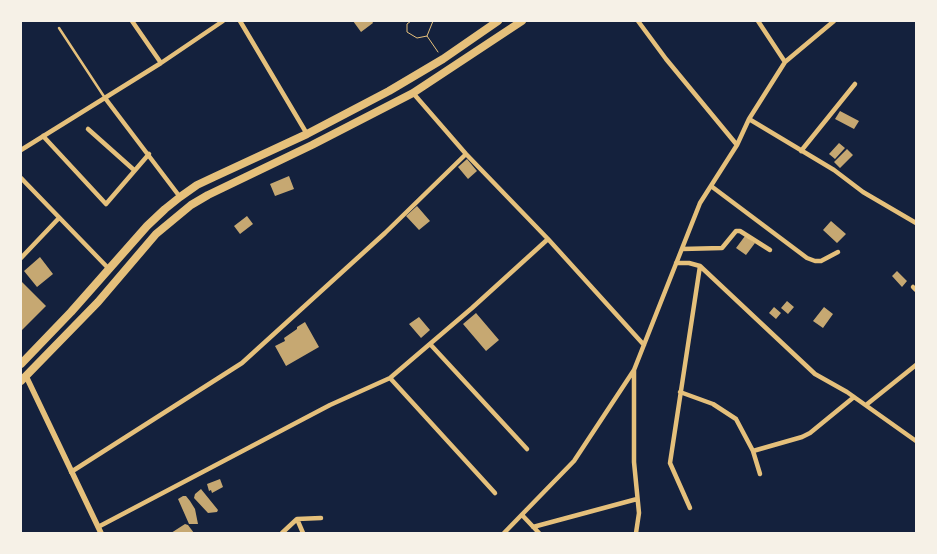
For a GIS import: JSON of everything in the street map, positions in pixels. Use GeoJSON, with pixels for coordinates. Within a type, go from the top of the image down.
{"type":"FeatureCollection","features":[{"type":"Feature","properties":{"kind":"highway"},"geometry":{"type":"LineString","coordinates":[[21,364],[110,270],[147,226],[180,197],[214,176],[307,134],[389,91],[443,59],[498,21]]}},
{"type":"Feature","properties":{"kind":"highway"},"geometry":{"type":"LineString","coordinates":[[24,379],[98,302],[156,234],[191,205],[413,93],[522,21]]}},
{"type":"Feature","properties":{"kind":"highway"},"geometry":{"type":"LineString","coordinates":[[88,293],[98,302]]}},
{"type":"Feature","properties":{"kind":"street"},"geometry":{"type":"LineString","coordinates":[[132,21],[161,63]]}},
{"type":"Feature","properties":{"kind":"street"},"geometry":{"type":"LineString","coordinates":[[21,150],[161,63],[223,21]]}},
{"type":"Feature","properties":{"kind":"street"},"geometry":{"type":"LineString","coordinates":[[240,21],[307,134]]}},
{"type":"Feature","properties":{"kind":"street"},"geometry":{"type":"LineString","coordinates":[[638,21],[666,59],[737,145]]}},
{"type":"Feature","properties":{"kind":"street"},"geometry":{"type":"LineString","coordinates":[[758,21],[785,62]]}},
{"type":"Feature","properties":{"kind":"street"},"geometry":{"type":"LineString","coordinates":[[504,533],[574,461],[634,370],[700,203],[737,145],[749,119],[785,62],[834,21]]}},
{"type":"Feature","properties":{"kind":"street"},"geometry":{"type":"LineString","coordinates":[[801,150],[855,84]]}},
{"type":"Feature","properties":{"kind":"street"},"geometry":{"type":"LineString","coordinates":[[413,93],[466,154],[548,239],[644,345]]}},
{"type":"Feature","properties":{"kind":"street"},"geometry":{"type":"LineString","coordinates":[[104,98],[149,154],[180,197]]}},
{"type":"Feature","properties":{"kind":"street"},"geometry":{"type":"LineString","coordinates":[[749,119],[834,170],[863,192],[916,223]]}},
{"type":"Feature","properties":{"kind":"street"},"geometry":{"type":"LineString","coordinates":[[88,129],[134,170]]}},
{"type":"Feature","properties":{"kind":"street"},"geometry":{"type":"LineString","coordinates":[[43,136],[106,204],[149,154]]}},
{"type":"Feature","properties":{"kind":"street"},"geometry":{"type":"LineString","coordinates":[[71,472],[242,363],[385,232],[466,154]]}},
{"type":"Feature","properties":{"kind":"street"},"geometry":{"type":"LineString","coordinates":[[21,178],[110,270]]}},
{"type":"Feature","properties":{"kind":"street"},"geometry":{"type":"LineString","coordinates":[[711,186],[807,258],[821,261],[838,252]]}},
{"type":"Feature","properties":{"kind":"street"},"geometry":{"type":"LineString","coordinates":[[21,258],[59,218]]}},
{"type":"Feature","properties":{"kind":"street"},"geometry":{"type":"LineString","coordinates":[[682,249],[722,248],[736,231],[770,250]]}},
{"type":"Feature","properties":{"kind":"street"},"geometry":{"type":"LineString","coordinates":[[24,379],[99,530],[330,405],[390,378],[548,239]]}},
{"type":"Feature","properties":{"kind":"street"},"geometry":{"type":"LineString","coordinates":[[676,263],[689,263],[700,266],[815,374],[854,397],[916,441]]}},
{"type":"Feature","properties":{"kind":"street"},"geometry":{"type":"LineString","coordinates":[[690,508],[670,463],[700,266]]}},
{"type":"Feature","properties":{"kind":"street"},"geometry":{"type":"LineString","coordinates":[[430,344],[527,449]]}},
{"type":"Feature","properties":{"kind":"street"},"geometry":{"type":"LineString","coordinates":[[866,405],[916,365]]}},
{"type":"Feature","properties":{"kind":"street"},"geometry":{"type":"LineString","coordinates":[[634,370],[634,462],[639,513],[636,533]]}},
{"type":"Feature","properties":{"kind":"street"},"geometry":{"type":"LineString","coordinates":[[390,378],[495,493]]}},
{"type":"Feature","properties":{"kind":"street"},"geometry":{"type":"LineString","coordinates":[[680,392],[713,404],[736,419],[753,451],[760,474]]}},
{"type":"Feature","properties":{"kind":"street"},"geometry":{"type":"LineString","coordinates":[[753,451],[810,433],[854,397]]}},
{"type":"Feature","properties":{"kind":"street"},"geometry":{"type":"LineString","coordinates":[[533,527],[637,499]]}},
{"type":"Feature","properties":{"kind":"street"},"geometry":{"type":"LineString","coordinates":[[522,514],[539,533]]}},
{"type":"Feature","properties":{"kind":"street"},"geometry":{"type":"LineString","coordinates":[[282,533],[296,519],[321,518]]}},
{"type":"Feature","properties":{"kind":"street"},"geometry":{"type":"LineString","coordinates":[[296,519],[303,533]]}},
{"type":"Feature","properties":{"kind":"lane"},"geometry":{"type":"LineString","coordinates":[[59,28],[104,98]]}},
{"type":"Feature","properties":{"kind":"path"},"geometry":{"type":"LineString","coordinates":[[411,21],[407,24],[407,32],[417,38],[426,36]]}},
{"type":"Feature","properties":{"kind":"path"},"geometry":{"type":"LineString","coordinates":[[426,36],[433,21]]}},
{"type":"Feature","properties":{"kind":"path"},"geometry":{"type":"LineString","coordinates":[[426,36],[443,59]]}},
{"type":"Feature","properties":{"kind":"building"},"geometry":{"type":"Polygon","coordinates":[[[353,21],[372,21],[373,23],[361,32],[353,21]]]}},
{"type":"Feature","properties":{"kind":"building"},"geometry":{"type":"Polygon","coordinates":[[[840,111],[859,121],[854,129],[835,119],[840,111]]]}},
{"type":"Feature","properties":{"kind":"building"},"geometry":{"type":"Polygon","coordinates":[[[839,143],[845,148],[835,159],[829,154],[839,143]]]}},
{"type":"Feature","properties":{"kind":"building"},"geometry":{"type":"Polygon","coordinates":[[[847,149],[853,155],[840,168],[834,162],[847,149]]]}},
{"type":"Feature","properties":{"kind":"building"},"geometry":{"type":"Polygon","coordinates":[[[467,159],[477,171],[468,179],[458,167],[467,159]]]}},
{"type":"Feature","properties":{"kind":"building"},"geometry":{"type":"Polygon","coordinates":[[[289,176],[294,189],[275,196],[270,184],[289,176]]]}},
{"type":"Feature","properties":{"kind":"building"},"geometry":{"type":"Polygon","coordinates":[[[417,206],[430,221],[419,230],[406,216],[417,206]]]}},
{"type":"Feature","properties":{"kind":"building"},"geometry":{"type":"Polygon","coordinates":[[[247,216],[253,224],[240,234],[234,226],[247,216]]]}},
{"type":"Feature","properties":{"kind":"building"},"geometry":{"type":"Polygon","coordinates":[[[831,221],[846,234],[837,243],[823,230],[831,221]]]}},
{"type":"Feature","properties":{"kind":"building"},"geometry":{"type":"Polygon","coordinates":[[[745,236],[755,243],[746,255],[736,248],[745,236]]]}},
{"type":"Feature","properties":{"kind":"building"},"geometry":{"type":"Polygon","coordinates":[[[40,257],[53,274],[37,287],[24,271],[40,257]]]}},
{"type":"Feature","properties":{"kind":"building"},"geometry":{"type":"Polygon","coordinates":[[[897,271],[907,281],[902,287],[892,276],[897,271]]]}},
{"type":"Feature","properties":{"kind":"building"},"geometry":{"type":"Polygon","coordinates":[[[21,281],[46,306],[21,331],[21,281]]]}},
{"type":"Feature","properties":{"kind":"building"},"geometry":{"type":"Polygon","coordinates":[[[787,301],[794,307],[788,314],[781,308],[787,301]]]}},
{"type":"Feature","properties":{"kind":"building"},"geometry":{"type":"Polygon","coordinates":[[[774,307],[781,313],[776,319],[769,313],[774,307]]]}},
{"type":"Feature","properties":{"kind":"building"},"geometry":{"type":"Polygon","coordinates":[[[824,307],[833,314],[823,328],[813,321],[824,307]]]}},
{"type":"Feature","properties":{"kind":"building"},"geometry":{"type":"Polygon","coordinates":[[[476,313],[499,340],[486,351],[463,324],[476,313]]]}},
{"type":"Feature","properties":{"kind":"building"},"geometry":{"type":"Polygon","coordinates":[[[419,317],[430,330],[421,338],[409,324],[419,317]]]}},
{"type":"Feature","properties":{"kind":"building"},"geometry":{"type":"Polygon","coordinates":[[[305,322],[319,347],[286,366],[275,346],[285,341],[284,338],[305,322]]]}},
{"type":"Feature","properties":{"kind":"building"},"geometry":{"type":"Polygon","coordinates":[[[220,479],[223,487],[212,493],[211,490],[209,491],[207,484],[220,479]]]}},
{"type":"Feature","properties":{"kind":"building"},"geometry":{"type":"Polygon","coordinates":[[[201,489],[218,510],[217,512],[208,513],[194,498],[195,494],[201,489]]]}},
{"type":"Feature","properties":{"kind":"building"},"geometry":{"type":"Polygon","coordinates":[[[186,496],[195,509],[198,524],[189,524],[178,499],[186,496]]]}},
{"type":"Feature","properties":{"kind":"building"},"geometry":{"type":"Polygon","coordinates":[[[185,524],[194,533],[171,533],[185,524]]]}}]}
